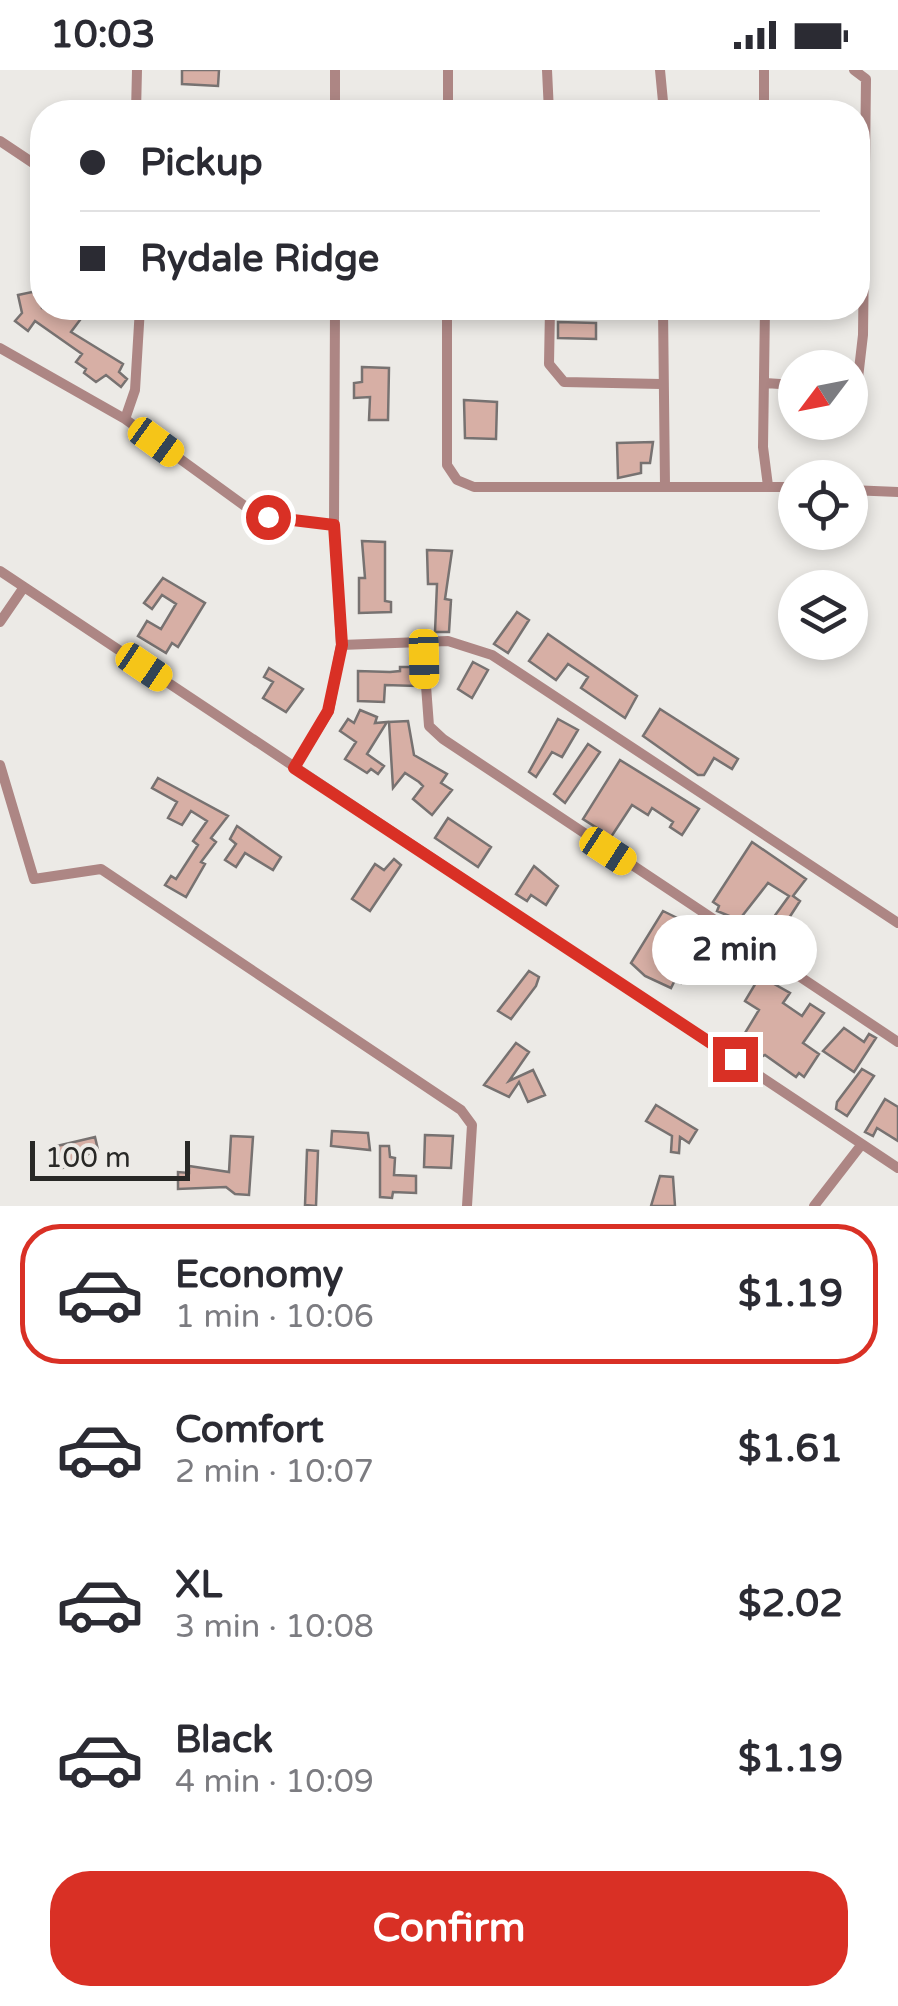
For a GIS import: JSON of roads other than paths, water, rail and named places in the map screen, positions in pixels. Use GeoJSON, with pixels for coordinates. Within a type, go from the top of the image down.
{"type":"FeatureCollection","features":[{"type":"Feature","properties":{"kind":"street"},"geometry":{"type":"LineString","coordinates":[[136,70],[136,100]]}},
{"type":"Feature","properties":{"kind":"street"},"geometry":{"type":"LineString","coordinates":[[334,70],[334,100]]}},
{"type":"Feature","properties":{"kind":"street"},"geometry":{"type":"LineString","coordinates":[[448,70],[448,100]]}},
{"type":"Feature","properties":{"kind":"street"},"geometry":{"type":"LineString","coordinates":[[547,70],[548,100]]}},
{"type":"Feature","properties":{"kind":"street"},"geometry":{"type":"LineString","coordinates":[[660,70],[663,100]]}},
{"type":"Feature","properties":{"kind":"street"},"geometry":{"type":"LineString","coordinates":[[764,70],[764,100]]}},
{"type":"Feature","properties":{"kind":"street"},"geometry":{"type":"LineString","coordinates":[[854,70],[866,79],[866,100]]}},
{"type":"Feature","properties":{"kind":"street"},"geometry":{"type":"LineString","coordinates":[[0,141],[30,161]]}},
{"type":"Feature","properties":{"kind":"street"},"geometry":{"type":"LineString","coordinates":[[125,419],[135,390],[139,320]]}},
{"type":"Feature","properties":{"kind":"street"},"geometry":{"type":"LineString","coordinates":[[294,768],[328,711],[342,645],[334,525],[334,320]]}},
{"type":"Feature","properties":{"kind":"street"},"geometry":{"type":"LineString","coordinates":[[447,320],[447,465],[457,480],[474,487],[778,487]]}},
{"type":"Feature","properties":{"kind":"street"},"geometry":{"type":"LineString","coordinates":[[550,320],[549,364],[564,382],[661,384]]}},
{"type":"Feature","properties":{"kind":"street"},"geometry":{"type":"LineString","coordinates":[[663,320],[665,486]]}},
{"type":"Feature","properties":{"kind":"street"},"geometry":{"type":"LineString","coordinates":[[765,320],[763,448],[768,486]]}},
{"type":"Feature","properties":{"kind":"street"},"geometry":{"type":"LineString","coordinates":[[861,350],[863,320]]}},
{"type":"Feature","properties":{"kind":"street"},"geometry":{"type":"LineString","coordinates":[[0,348],[125,419],[249,509],[268,517],[334,525]]}},
{"type":"Feature","properties":{"kind":"street"},"geometry":{"type":"LineString","coordinates":[[765,383],[778,384]]}},
{"type":"Feature","properties":{"kind":"street"},"geometry":{"type":"LineString","coordinates":[[868,491],[898,492]]}},
{"type":"Feature","properties":{"kind":"street"},"geometry":{"type":"LineString","coordinates":[[0,571],[898,1168]]}},
{"type":"Feature","properties":{"kind":"street"},"geometry":{"type":"LineString","coordinates":[[0,622],[24,587]]}},
{"type":"Feature","properties":{"kind":"street"},"geometry":{"type":"LineString","coordinates":[[342,645],[448,641],[492,655],[898,923]]}},
{"type":"Feature","properties":{"kind":"street"},"geometry":{"type":"LineString","coordinates":[[419,645],[424,659],[429,726],[443,739],[898,1042]]}},
{"type":"Feature","properties":{"kind":"street"},"geometry":{"type":"LineString","coordinates":[[0,764],[34,879],[101,868],[461,1110],[472,1125],[467,1206]]}},
{"type":"Feature","properties":{"kind":"street"},"geometry":{"type":"LineString","coordinates":[[814,1206],[862,1144]]}}]}
